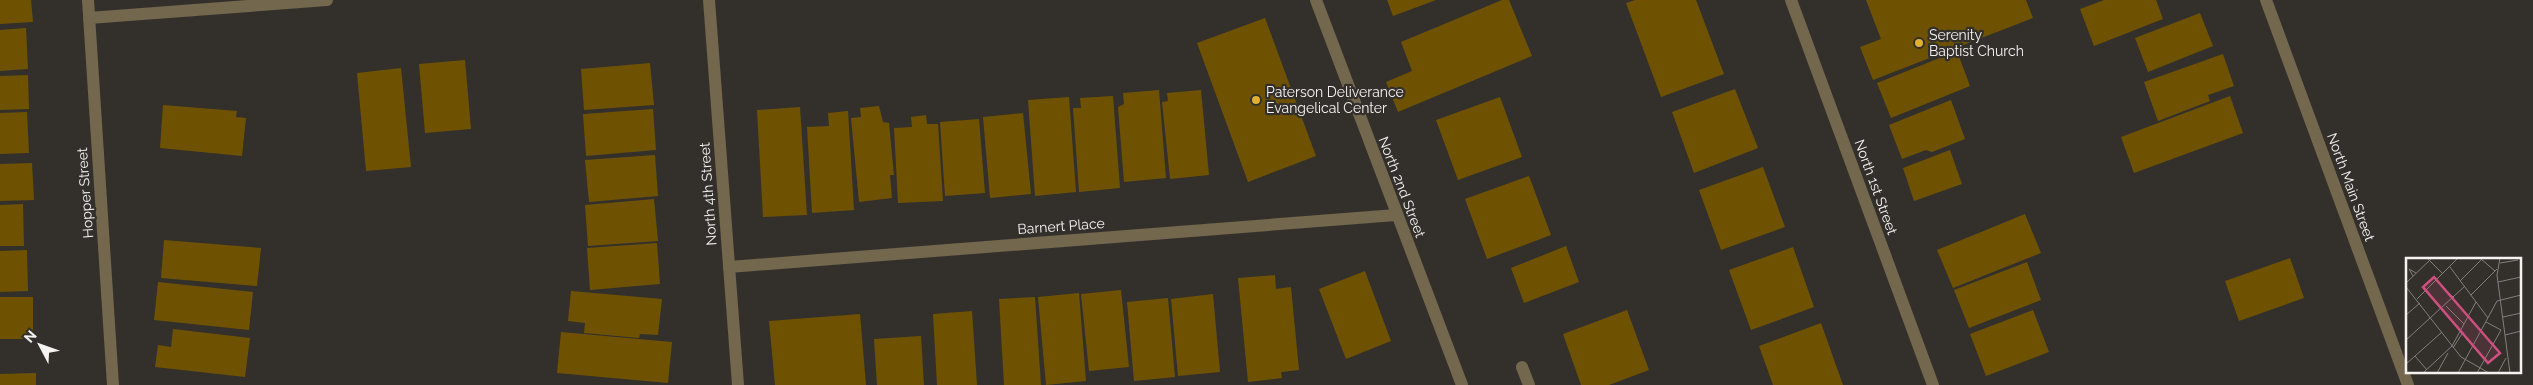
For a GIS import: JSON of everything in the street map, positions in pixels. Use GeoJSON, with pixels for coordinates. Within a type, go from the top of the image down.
{"type":"FeatureCollection","features":[{"type":"Feature","properties":{"kind":"street","name":"Hopper Street"},"geometry":{"type":"LineString","coordinates":[[88,0],[113,385]]}},
{"type":"Feature","properties":{"kind":"street"},"geometry":{"type":"LineString","coordinates":[[89,18],[327,0]]}},
{"type":"Feature","properties":{"kind":"street","name":"North 4th Street"},"geometry":{"type":"LineString","coordinates":[[709,0],[738,385]]}},
{"type":"Feature","properties":{"kind":"street","name":"North 2nd Street"},"geometry":{"type":"LineString","coordinates":[[1316,0],[1462,385]]}},
{"type":"Feature","properties":{"kind":"street","name":"North 1st Street"},"geometry":{"type":"LineString","coordinates":[[1791,0],[1933,385]]}},
{"type":"Feature","properties":{"kind":"street","name":"North Main Street"},"geometry":{"type":"LineString","coordinates":[[2266,0],[2408,385]]}},
{"type":"Feature","properties":{"kind":"street","name":"Barnert Place"},"geometry":{"type":"LineString","coordinates":[[729,267],[1396,215]]}},
{"type":"Feature","properties":{"kind":"street"},"geometry":{"type":"LineString","coordinates":[[1522,367],[1529,385]]}},
{"type":"Feature","properties":{"kind":"building"},"geometry":{"type":"Polygon","coordinates":[[[0,0],[31,0],[33,22],[0,24],[0,0]]]}},
{"type":"Feature","properties":{"kind":"building"},"geometry":{"type":"Polygon","coordinates":[[[1387,0],[1436,0],[1393,16],[1387,0]]]}},
{"type":"Feature","properties":{"kind":"building"},"geometry":{"type":"Polygon","coordinates":[[[1502,0],[1509,0],[1532,56],[1398,112],[1386,82],[1412,71],[1401,42],[1502,0]]]}},
{"type":"Feature","properties":{"kind":"building"},"geometry":{"type":"Polygon","coordinates":[[[1635,0],[1696,0],[1724,74],[1661,97],[1626,3],[1635,0]]]}},
{"type":"Feature","properties":{"kind":"building","name":"Serenity Baptist Church"},"geometry":{"type":"Polygon","coordinates":[[[1866,0],[2026,0],[2033,18],[1873,80],[1860,47],[1881,39],[1866,0]]]}},
{"type":"Feature","properties":{"kind":"building"},"geometry":{"type":"Polygon","coordinates":[[[2104,0],[2156,0],[2163,19],[2094,46],[2080,9],[2104,0]]]}},
{"type":"Feature","properties":{"kind":"building"},"geometry":{"type":"Polygon","coordinates":[[[2200,13],[2213,46],[2148,72],[2135,38],[2200,13]]]}},
{"type":"Feature","properties":{"kind":"building","name":"Paterson Deliverance Evangelical Center"},"geometry":{"type":"Polygon","coordinates":[[[1265,18],[1316,156],[1248,182],[1197,43],[1265,18]]]}},
{"type":"Feature","properties":{"kind":"building"},"geometry":{"type":"Polygon","coordinates":[[[26,28],[28,69],[0,71],[0,30],[26,28]]]}},
{"type":"Feature","properties":{"kind":"building"},"geometry":{"type":"Polygon","coordinates":[[[1957,51],[1970,86],[1891,118],[1877,83],[1957,51]]]}},
{"type":"Feature","properties":{"kind":"building"},"geometry":{"type":"Polygon","coordinates":[[[2223,54],[2234,86],[2208,95],[2210,101],[2158,121],[2144,82],[2223,54]]]}},
{"type":"Feature","properties":{"kind":"building"},"geometry":{"type":"Polygon","coordinates":[[[465,60],[471,129],[425,133],[419,64],[465,60]]]}},
{"type":"Feature","properties":{"kind":"building"},"geometry":{"type":"Polygon","coordinates":[[[650,63],[654,105],[584,110],[581,69],[650,63]]]}},
{"type":"Feature","properties":{"kind":"building"},"geometry":{"type":"Polygon","coordinates":[[[401,68],[411,167],[366,171],[357,73],[401,68]]]}},
{"type":"Feature","properties":{"kind":"building"},"geometry":{"type":"Polygon","coordinates":[[[28,75],[29,109],[0,110],[0,76],[28,75]]]}},
{"type":"Feature","properties":{"kind":"building"},"geometry":{"type":"Polygon","coordinates":[[[1735,89],[1758,148],[1694,173],[1672,112],[1735,89]]]}},
{"type":"Feature","properties":{"kind":"building"},"geometry":{"type":"Polygon","coordinates":[[[1159,90],[1166,178],[1124,182],[1118,107],[1124,104],[1123,93],[1159,90]]]}},
{"type":"Feature","properties":{"kind":"building"},"geometry":{"type":"Polygon","coordinates":[[[1201,90],[1209,175],[1170,179],[1162,102],[1168,101],[1167,93],[1201,90]]]}},
{"type":"Feature","properties":{"kind":"building"},"geometry":{"type":"Polygon","coordinates":[[[1113,96],[1120,188],[1079,192],[1073,108],[1081,108],[1080,98],[1113,96]]]}},
{"type":"Feature","properties":{"kind":"building"},"geometry":{"type":"Polygon","coordinates":[[[2230,96],[2243,133],[2134,173],[2121,137],[2230,96]]]}},
{"type":"Feature","properties":{"kind":"building"},"geometry":{"type":"Polygon","coordinates":[[[1069,97],[1076,192],[1035,196],[1028,100],[1069,97]]]}},
{"type":"Feature","properties":{"kind":"building"},"geometry":{"type":"Polygon","coordinates":[[[1500,97],[1522,157],[1458,180],[1436,120],[1500,97]]]}},
{"type":"Feature","properties":{"kind":"building"},"geometry":{"type":"Polygon","coordinates":[[[1951,100],[1965,139],[1932,152],[1926,150],[1902,159],[1889,125],[1951,100]]]}},
{"type":"Feature","properties":{"kind":"building"},"geometry":{"type":"Polygon","coordinates":[[[163,105],[237,111],[236,117],[246,118],[242,156],[160,148],[163,105]]]}},
{"type":"Feature","properties":{"kind":"building"},"geometry":{"type":"Polygon","coordinates":[[[879,106],[883,122],[889,123],[894,175],[890,175],[892,198],[859,202],[851,118],[861,117],[860,108],[879,106]]]}},
{"type":"Feature","properties":{"kind":"building"},"geometry":{"type":"Polygon","coordinates":[[[800,107],[807,215],[763,217],[757,110],[800,107]]]}},
{"type":"Feature","properties":{"kind":"building"},"geometry":{"type":"Polygon","coordinates":[[[653,109],[656,150],[586,156],[583,114],[653,109]]]}},
{"type":"Feature","properties":{"kind":"building"},"geometry":{"type":"Polygon","coordinates":[[[848,111],[854,210],[812,213],[807,127],[829,126],[828,113],[848,111]]]}},
{"type":"Feature","properties":{"kind":"building"},"geometry":{"type":"Polygon","coordinates":[[[27,112],[29,153],[0,154],[0,113],[27,112]]]}},
{"type":"Feature","properties":{"kind":"building"},"geometry":{"type":"Polygon","coordinates":[[[1023,113],[1031,194],[990,198],[983,117],[1023,113]]]}},
{"type":"Feature","properties":{"kind":"building"},"geometry":{"type":"Polygon","coordinates":[[[926,115],[927,124],[938,124],[943,201],[898,203],[894,128],[912,127],[911,117],[926,115]]]}},
{"type":"Feature","properties":{"kind":"building"},"geometry":{"type":"Polygon","coordinates":[[[979,119],[985,193],[945,196],[940,122],[979,119]]]}},
{"type":"Feature","properties":{"kind":"building"},"geometry":{"type":"Polygon","coordinates":[[[1950,150],[1962,184],[1914,201],[1903,168],[1950,150]]]}},
{"type":"Feature","properties":{"kind":"building"},"geometry":{"type":"Polygon","coordinates":[[[655,155],[658,196],[589,202],[585,160],[655,155]]]}},
{"type":"Feature","properties":{"kind":"building"},"geometry":{"type":"Polygon","coordinates":[[[32,163],[34,200],[0,201],[0,164],[32,163]]]}},
{"type":"Feature","properties":{"kind":"building"},"geometry":{"type":"Polygon","coordinates":[[[1763,167],[1785,227],[1721,250],[1699,190],[1763,167]]]}},
{"type":"Feature","properties":{"kind":"building"},"geometry":{"type":"Polygon","coordinates":[[[1529,176],[1551,235],[1487,259],[1465,199],[1529,176]]]}},
{"type":"Feature","properties":{"kind":"building"},"geometry":{"type":"Polygon","coordinates":[[[654,199],[658,241],[588,246],[585,205],[654,199]]]}},
{"type":"Feature","properties":{"kind":"building"},"geometry":{"type":"Polygon","coordinates":[[[23,204],[24,246],[0,246],[0,205],[23,204]]]}},
{"type":"Feature","properties":{"kind":"building"},"geometry":{"type":"Polygon","coordinates":[[[2025,214],[2041,253],[1953,288],[1937,250],[2025,214]]]}},
{"type":"Feature","properties":{"kind":"building"},"geometry":{"type":"Polygon","coordinates":[[[164,240],[261,248],[257,286],[161,278],[164,240]]]}},
{"type":"Feature","properties":{"kind":"building"},"geometry":{"type":"Polygon","coordinates":[[[657,243],[660,284],[590,290],[587,248],[657,243]]]}},
{"type":"Feature","properties":{"kind":"building"},"geometry":{"type":"Polygon","coordinates":[[[1566,246],[1579,282],[1524,303],[1511,268],[1566,246]]]}},
{"type":"Feature","properties":{"kind":"building"},"geometry":{"type":"Polygon","coordinates":[[[1793,247],[1814,307],[1751,330],[1729,270],[1793,247]]]}},
{"type":"Feature","properties":{"kind":"building"},"geometry":{"type":"Polygon","coordinates":[[[27,250],[28,291],[0,292],[0,251],[27,250]]]}},
{"type":"Feature","properties":{"kind":"building"},"geometry":{"type":"Polygon","coordinates":[[[2290,258],[2304,298],[2239,321],[2225,281],[2290,258]]]}},
{"type":"Feature","properties":{"kind":"building"},"geometry":{"type":"Polygon","coordinates":[[[2027,262],[2041,300],[1969,328],[1954,290],[2027,262]]]}},
{"type":"Feature","properties":{"kind":"building"},"geometry":{"type":"Polygon","coordinates":[[[1365,271],[1391,341],[1346,359],[1319,289],[1365,271]]]}},
{"type":"Feature","properties":{"kind":"building"},"geometry":{"type":"Polygon","coordinates":[[[1275,275],[1276,289],[1291,287],[1299,370],[1281,372],[1282,378],[1248,382],[1238,278],[1275,275]]]}},
{"type":"Feature","properties":{"kind":"building"},"geometry":{"type":"Polygon","coordinates":[[[158,282],[253,292],[249,330],[154,320],[158,282]]]}},
{"type":"Feature","properties":{"kind":"building"},"geometry":{"type":"Polygon","coordinates":[[[1121,290],[1129,367],[1089,371],[1081,294],[1121,290]]]}},
{"type":"Feature","properties":{"kind":"building"},"geometry":{"type":"Polygon","coordinates":[[[571,291],[662,299],[658,335],[640,334],[639,338],[584,333],[585,323],[568,321],[571,291]]]}},
{"type":"Feature","properties":{"kind":"building"},"geometry":{"type":"Polygon","coordinates":[[[1079,293],[1086,381],[1046,385],[1038,297],[1079,293]]]}},
{"type":"Feature","properties":{"kind":"building"},"geometry":{"type":"Polygon","coordinates":[[[1213,294],[1220,372],[1178,376],[1171,299],[1213,294]]]}},
{"type":"Feature","properties":{"kind":"building"},"geometry":{"type":"Polygon","coordinates":[[[0,297],[33,297],[33,339],[0,339],[0,297]]]}},
{"type":"Feature","properties":{"kind":"building"},"geometry":{"type":"Polygon","coordinates":[[[1035,297],[1041,385],[1004,385],[999,299],[1035,297]]]}},
{"type":"Feature","properties":{"kind":"building"},"geometry":{"type":"Polygon","coordinates":[[[1168,298],[1175,377],[1134,381],[1127,302],[1168,298]]]}},
{"type":"Feature","properties":{"kind":"building"},"geometry":{"type":"Polygon","coordinates":[[[1627,310],[1649,370],[1609,385],[1581,385],[1563,334],[1627,310]]]}},
{"type":"Feature","properties":{"kind":"building"},"geometry":{"type":"Polygon","coordinates":[[[2033,310],[2049,352],[1986,376],[1970,334],[2033,310]]]}},
{"type":"Feature","properties":{"kind":"building"},"geometry":{"type":"Polygon","coordinates":[[[972,311],[977,385],[937,385],[933,314],[972,311]]]}},
{"type":"Feature","properties":{"kind":"building"},"geometry":{"type":"Polygon","coordinates":[[[860,314],[866,385],[775,385],[769,321],[860,314]]]}},
{"type":"Feature","properties":{"kind":"building"},"geometry":{"type":"Polygon","coordinates":[[[1821,323],[1843,385],[1773,385],[1759,346],[1821,323]]]}},
{"type":"Feature","properties":{"kind":"building"},"geometry":{"type":"Polygon","coordinates":[[[173,329],[250,338],[245,377],[155,367],[158,345],[171,347],[173,329]]]}},
{"type":"Feature","properties":{"kind":"building"},"geometry":{"type":"Polygon","coordinates":[[[561,332],[672,342],[668,383],[557,373],[561,332]]]}},
{"type":"Feature","properties":{"kind":"building"},"geometry":{"type":"Polygon","coordinates":[[[921,336],[924,385],[877,385],[874,339],[921,336]]]}},
{"type":"Feature","properties":{"kind":"building"},"geometry":{"type":"Polygon","coordinates":[[[36,373],[36,385],[0,385],[0,374],[36,373]]]}},
{"type":"Feature","properties":{"kind":"place","name":"Serenity Baptist Church"},"geometry":{"type":"Point","coordinates":[1919,43]}},
{"type":"Feature","properties":{"kind":"place","name":"Paterson Deliverance Evangelical Center"},"geometry":{"type":"Point","coordinates":[1256,100]}}]}
